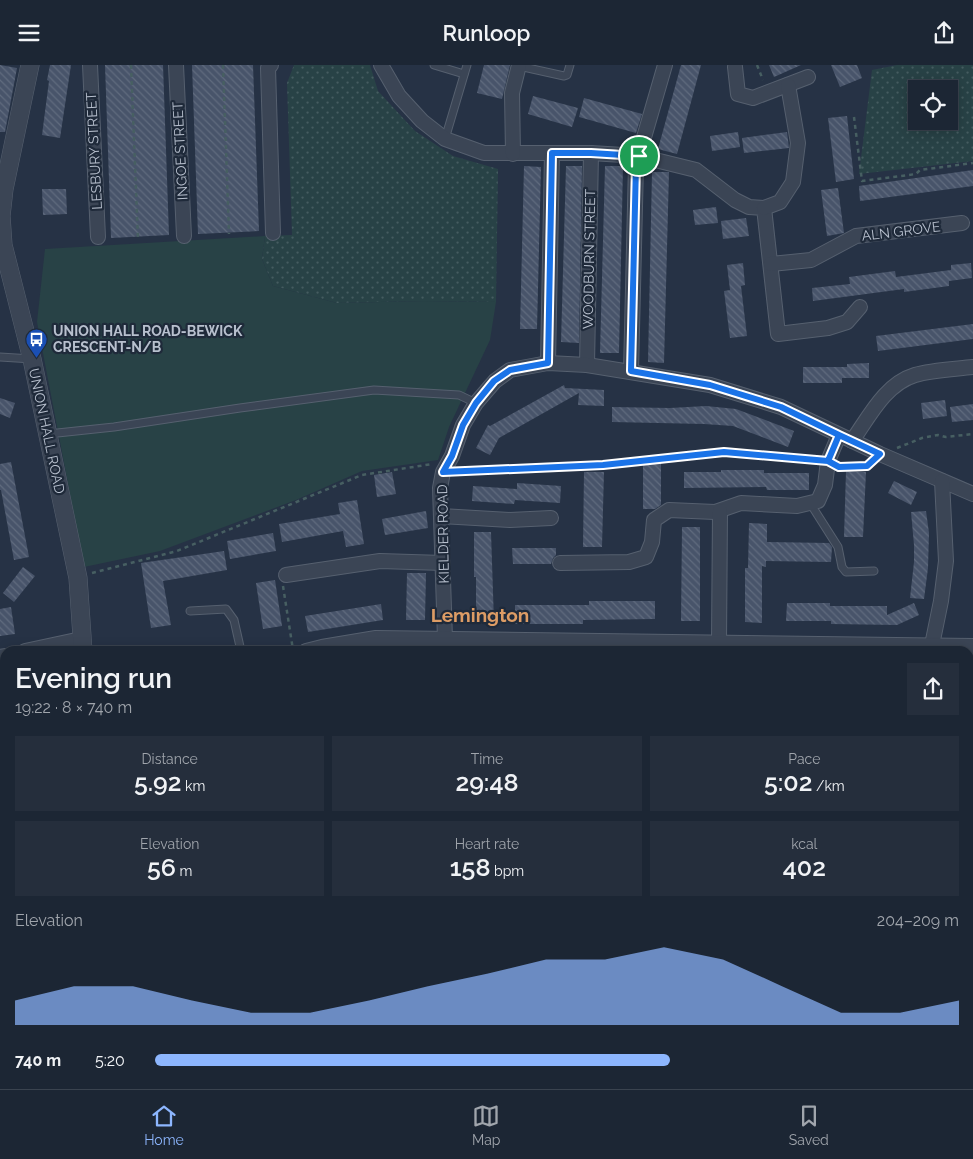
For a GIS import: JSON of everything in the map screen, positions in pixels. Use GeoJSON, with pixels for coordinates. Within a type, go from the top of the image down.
{"type":"FeatureCollection","features":[{"type":"Feature","properties":{"kind":"street","name":"UNION HALL ROAD"},"geometry":{"type":"LineString","coordinates":[[30,65],[4,189],[1,216],[3,262],[32,359],[78,578],[82,645]]}},
{"type":"Feature","properties":{"kind":"street","name":"LESBURY STREET"},"geometry":{"type":"LineString","coordinates":[[90,65],[98,237]]}},
{"type":"Feature","properties":{"kind":"street","name":"INGOE STREET"},"geometry":{"type":"LineString","coordinates":[[176,65],[184,236]]}},
{"type":"Feature","properties":{"kind":"street"},"geometry":{"type":"LineString","coordinates":[[271,65],[268,68],[274,233]]}},
{"type":"Feature","properties":{"kind":"street"},"geometry":{"type":"LineString","coordinates":[[381,65],[399,96],[422,121],[445,139],[484,153],[591,153],[639,156],[696,170],[735,200],[749,207],[764,208],[780,202],[794,175],[798,143],[788,85]]}},
{"type":"Feature","properties":{"kind":"street"},"geometry":{"type":"LineString","coordinates":[[631,371],[636,165],[664,65]]}},
{"type":"Feature","properties":{"kind":"street"},"geometry":{"type":"LineString","coordinates":[[512,154],[512,93],[519,66]]}},
{"type":"Feature","properties":{"kind":"street"},"geometry":{"type":"LineString","coordinates":[[735,67],[738,94],[754,98],[808,77]]}},
{"type":"Feature","properties":{"kind":"street"},"geometry":{"type":"LineString","coordinates":[[548,363],[552,153]]}},
{"type":"Feature","properties":{"kind":"street","name":"WOODBURN STREET"},"geometry":{"type":"LineString","coordinates":[[587,365],[591,153]]}},
{"type":"Feature","properties":{"kind":"street"},"geometry":{"type":"LineString","coordinates":[[764,208],[778,335],[828,328],[847,322],[860,307]]}},
{"type":"Feature","properties":{"kind":"street","name":"ALN GROVE"},"geometry":{"type":"LineString","coordinates":[[770,264],[811,260],[856,236],[962,223]]}},
{"type":"Feature","properties":{"kind":"street","name":"KIELDER ROAD"},"geometry":{"type":"LineString","coordinates":[[445,639],[440,488],[443,472],[452,456],[463,425],[476,403],[494,381],[510,370],[548,363],[587,365],[710,385],[781,407],[880,454],[973,494]]}},
{"type":"Feature","properties":{"kind":"street"},"geometry":{"type":"LineString","coordinates":[[852,441],[884,396],[898,383],[915,375],[973,367]]}},
{"type":"Feature","properties":{"kind":"street"},"geometry":{"type":"LineString","coordinates":[[560,563],[629,562],[646,557],[652,542],[654,520],[669,510],[715,513],[741,503],[797,506],[818,501],[825,485],[828,461],[839,435]]}},
{"type":"Feature","properties":{"kind":"street"},"geometry":{"type":"LineString","coordinates":[[932,645],[941,601],[946,561],[942,481]]}},
{"type":"Feature","properties":{"kind":"street"},"geometry":{"type":"LineString","coordinates":[[719,642],[720,511]]}},
{"type":"Feature","properties":{"kind":"street"},"geometry":{"type":"LineString","coordinates":[[441,516],[510,520],[550,518]]}},
{"type":"Feature","properties":{"kind":"street"},"geometry":{"type":"LineString","coordinates":[[286,575],[380,561],[442,563]]}},
{"type":"Feature","properties":{"kind":"street"},"geometry":{"type":"LineString","coordinates":[[337,646],[376,638],[525,643],[719,642],[748,646]]}},
{"type":"Feature","properties":{"kind":"street"},"geometry":{"type":"LineString","coordinates":[[844,646],[973,646]]}},
{"type":"Feature","properties":{"kind":"lane"},"geometry":{"type":"LineString","coordinates":[[434,65],[464,74]]}},
{"type":"Feature","properties":{"kind":"lane"},"geometry":{"type":"LineString","coordinates":[[445,139],[467,65]]}},
{"type":"Feature","properties":{"kind":"lane"},"geometry":{"type":"LineString","coordinates":[[519,66],[564,76],[567,75],[570,65]]}},
{"type":"Feature","properties":{"kind":"lane"},"geometry":{"type":"LineString","coordinates":[[0,357],[32,359]]}},
{"type":"Feature","properties":{"kind":"lane"},"geometry":{"type":"LineString","coordinates":[[47,434],[114,427],[374,390],[459,395],[476,403]]}},
{"type":"Feature","properties":{"kind":"lane"},"geometry":{"type":"LineString","coordinates":[[810,503],[838,547],[842,567],[846,572],[874,571]]}},
{"type":"Feature","properties":{"kind":"lane"},"geometry":{"type":"LineString","coordinates":[[190,611],[226,609],[234,620],[240,646]]}},
{"type":"Feature","properties":{"kind":"path"},"geometry":{"type":"LineString","coordinates":[[131,65],[138,240]]}},
{"type":"Feature","properties":{"kind":"path"},"geometry":{"type":"LineString","coordinates":[[223,65],[229,234]]}},
{"type":"Feature","properties":{"kind":"path"},"geometry":{"type":"LineString","coordinates":[[854,117],[862,181],[916,174],[920,170],[973,163]]}},
{"type":"Feature","properties":{"kind":"path"},"geometry":{"type":"LineString","coordinates":[[78,578],[100,569],[176,551],[362,475],[436,463],[443,472],[603,465],[724,452],[828,461],[839,467],[867,466],[880,454],[922,438],[938,435],[946,437],[973,434]]}},
{"type":"Feature","properties":{"kind":"path"},"geometry":{"type":"LineString","coordinates":[[286,575],[282,575],[292,646]]}},
{"type":"Feature","properties":{"kind":"green space"},"geometry":{"type":"Polygon","coordinates":[[[294,65],[370,65],[378,91],[415,131],[453,156],[498,169],[496,302],[337,303],[273,286],[262,259],[265,236],[292,235],[287,83],[294,65]]]}},
{"type":"Feature","properties":{"kind":"green space"},"geometry":{"type":"Polygon","coordinates":[[[897,65],[973,65],[973,161],[859,174],[872,70],[897,65]]]}},
{"type":"Feature","properties":{"kind":"green space"},"geometry":{"type":"Polygon","coordinates":[[[265,236],[262,259],[273,286],[337,303],[496,302],[490,340],[449,427],[438,460],[362,471],[296,500],[160,551],[84,567],[37,322],[45,249],[265,236]]]}},
{"type":"Feature","properties":{"kind":"building"},"geometry":{"type":"Polygon","coordinates":[[[0,65],[17,68],[5,132],[0,132],[0,65]]]}},
{"type":"Feature","properties":{"kind":"building"},"geometry":{"type":"Polygon","coordinates":[[[50,65],[71,65],[60,138],[42,135],[50,65]]]}},
{"type":"Feature","properties":{"kind":"building"},"geometry":{"type":"Polygon","coordinates":[[[105,65],[163,65],[169,235],[111,238],[105,65]]]}},
{"type":"Feature","properties":{"kind":"building"},"geometry":{"type":"Polygon","coordinates":[[[192,65],[253,65],[259,231],[198,234],[192,65]]]}},
{"type":"Feature","properties":{"kind":"building"},"geometry":{"type":"Polygon","coordinates":[[[484,65],[510,65],[502,99],[477,93],[484,65]]]}},
{"type":"Feature","properties":{"kind":"building"},"geometry":{"type":"Polygon","coordinates":[[[681,65],[701,65],[677,154],[658,149],[681,65]]]}},
{"type":"Feature","properties":{"kind":"building"},"geometry":{"type":"Polygon","coordinates":[[[769,65],[801,65],[774,77],[769,65]]]}},
{"type":"Feature","properties":{"kind":"building"},"geometry":{"type":"Polygon","coordinates":[[[831,65],[857,65],[862,78],[840,87],[831,65]]]}},
{"type":"Feature","properties":{"kind":"building"},"geometry":{"type":"Polygon","coordinates":[[[533,96],[578,108],[572,127],[528,114],[533,96]]]}},
{"type":"Feature","properties":{"kind":"building"},"geometry":{"type":"Polygon","coordinates":[[[584,98],[642,114],[636,133],[579,117],[584,98]]]}},
{"type":"Feature","properties":{"kind":"building"},"geometry":{"type":"Polygon","coordinates":[[[847,116],[854,179],[836,182],[828,118],[847,116]]]}},
{"type":"Feature","properties":{"kind":"building"},"geometry":{"type":"Polygon","coordinates":[[[738,132],[740,147],[712,151],[710,136],[738,132]]]}},
{"type":"Feature","properties":{"kind":"building"},"geometry":{"type":"Polygon","coordinates":[[[787,132],[789,148],[744,153],[742,138],[787,132]]]}},
{"type":"Feature","properties":{"kind":"building"},"geometry":{"type":"Polygon","coordinates":[[[524,166],[541,167],[537,329],[520,329],[524,166]]]}},
{"type":"Feature","properties":{"kind":"building"},"geometry":{"type":"Polygon","coordinates":[[[566,166],[582,166],[579,343],[561,342],[566,166]]]}},
{"type":"Feature","properties":{"kind":"building"},"geometry":{"type":"Polygon","coordinates":[[[605,166],[623,166],[619,353],[600,353],[605,166]]]}},
{"type":"Feature","properties":{"kind":"building"},"geometry":{"type":"Polygon","coordinates":[[[973,170],[973,186],[860,201],[859,186],[973,170]]]}},
{"type":"Feature","properties":{"kind":"building"},"geometry":{"type":"Polygon","coordinates":[[[652,172],[669,172],[664,363],[648,362],[652,172]]]}},
{"type":"Feature","properties":{"kind":"building"},"geometry":{"type":"Polygon","coordinates":[[[838,188],[844,233],[827,236],[821,190],[838,188]]]}},
{"type":"Feature","properties":{"kind":"building"},"geometry":{"type":"Polygon","coordinates":[[[42,189],[66,189],[67,214],[43,215],[42,189]]]}},
{"type":"Feature","properties":{"kind":"building"},"geometry":{"type":"Polygon","coordinates":[[[716,207],[718,223],[695,225],[693,210],[716,207]]]}},
{"type":"Feature","properties":{"kind":"building"},"geometry":{"type":"Polygon","coordinates":[[[746,218],[749,236],[723,239],[721,221],[746,218]]]}},
{"type":"Feature","properties":{"kind":"building"},"geometry":{"type":"Polygon","coordinates":[[[743,263],[745,285],[741,286],[747,336],[730,338],[724,291],[730,290],[727,265],[743,263]]]}},
{"type":"Feature","properties":{"kind":"building"},"geometry":{"type":"Polygon","coordinates":[[[971,263],[972,278],[949,281],[949,286],[904,292],[904,289],[813,301],[812,288],[850,284],[849,277],[895,271],[896,277],[951,270],[951,265],[971,263]]]}},
{"type":"Feature","properties":{"kind":"building"},"geometry":{"type":"Polygon","coordinates":[[[973,324],[973,339],[878,351],[876,336],[973,324]]]}},
{"type":"Feature","properties":{"kind":"building"},"geometry":{"type":"Polygon","coordinates":[[[869,363],[869,378],[842,378],[842,383],[803,383],[803,367],[847,367],[847,364],[869,363]]]}},
{"type":"Feature","properties":{"kind":"building"},"geometry":{"type":"Polygon","coordinates":[[[564,385],[565,388],[604,390],[604,406],[578,405],[579,393],[499,438],[490,455],[476,448],[488,425],[490,426],[564,385]]]}},
{"type":"Feature","properties":{"kind":"building"},"geometry":{"type":"Polygon","coordinates":[[[0,398],[15,403],[10,418],[0,414],[0,398]]]}},
{"type":"Feature","properties":{"kind":"building"},"geometry":{"type":"Polygon","coordinates":[[[945,400],[947,416],[923,419],[921,403],[945,400]]]}},
{"type":"Feature","properties":{"kind":"building"},"geometry":{"type":"Polygon","coordinates":[[[973,404],[973,420],[952,422],[950,407],[973,404]]]}},
{"type":"Feature","properties":{"kind":"building"},"geometry":{"type":"Polygon","coordinates":[[[706,406],[736,409],[794,431],[788,447],[733,426],[612,422],[612,407],[670,408],[706,406]]]}},
{"type":"Feature","properties":{"kind":"building"},"geometry":{"type":"Polygon","coordinates":[[[11,462],[29,557],[14,560],[0,490],[0,464],[11,462]]]}},
{"type":"Feature","properties":{"kind":"building"},"geometry":{"type":"Polygon","coordinates":[[[643,462],[661,462],[661,505],[655,509],[643,509],[643,462]]]}},
{"type":"Feature","properties":{"kind":"building"},"geometry":{"type":"Polygon","coordinates":[[[721,470],[764,470],[764,473],[809,473],[809,490],[767,490],[766,487],[684,488],[684,472],[721,472],[721,470]]]}},
{"type":"Feature","properties":{"kind":"building"},"geometry":{"type":"Polygon","coordinates":[[[846,471],[866,472],[863,537],[844,537],[846,471]]]}},
{"type":"Feature","properties":{"kind":"building"},"geometry":{"type":"Polygon","coordinates":[[[392,472],[396,494],[377,497],[374,475],[392,472]]]}},
{"type":"Feature","properties":{"kind":"building"},"geometry":{"type":"Polygon","coordinates":[[[584,472],[604,472],[602,547],[583,547],[584,472]]]}},
{"type":"Feature","properties":{"kind":"building"},"geometry":{"type":"Polygon","coordinates":[[[894,481],[917,492],[911,505],[888,493],[894,481]]]}},
{"type":"Feature","properties":{"kind":"building"},"geometry":{"type":"Polygon","coordinates":[[[517,483],[561,486],[560,503],[515,500],[514,504],[472,501],[473,486],[517,489],[517,483]]]}},
{"type":"Feature","properties":{"kind":"building"},"geometry":{"type":"Polygon","coordinates":[[[357,500],[364,544],[346,547],[343,531],[282,542],[279,524],[340,514],[338,503],[357,500]]]}},
{"type":"Feature","properties":{"kind":"building"},"geometry":{"type":"Polygon","coordinates":[[[426,511],[428,528],[385,535],[382,519],[426,511]]]}},
{"type":"Feature","properties":{"kind":"building"},"geometry":{"type":"Polygon","coordinates":[[[926,511],[929,533],[928,568],[924,599],[910,598],[914,562],[911,512],[926,511]]]}},
{"type":"Feature","properties":{"kind":"building"},"geometry":{"type":"Polygon","coordinates":[[[749,523],[767,524],[767,542],[829,543],[832,547],[831,562],[766,561],[766,567],[762,566],[762,623],[745,622],[745,568],[748,568],[749,523]]]}},
{"type":"Feature","properties":{"kind":"building"},"geometry":{"type":"Polygon","coordinates":[[[682,527],[700,527],[700,621],[681,621],[682,527]]]}},
{"type":"Feature","properties":{"kind":"building"},"geometry":{"type":"Polygon","coordinates":[[[474,532],[491,532],[494,622],[476,622],[474,532]]]}},
{"type":"Feature","properties":{"kind":"building"},"geometry":{"type":"Polygon","coordinates":[[[273,533],[276,551],[230,559],[227,541],[273,533]]]}},
{"type":"Feature","properties":{"kind":"building"},"geometry":{"type":"Polygon","coordinates":[[[512,548],[556,548],[556,555],[551,564],[513,564],[512,548]]]}},
{"type":"Feature","properties":{"kind":"building"},"geometry":{"type":"Polygon","coordinates":[[[224,551],[227,570],[163,581],[171,625],[151,628],[141,563],[224,551]]]}},
{"type":"Feature","properties":{"kind":"building"},"geometry":{"type":"Polygon","coordinates":[[[23,567],[35,576],[14,602],[3,593],[23,567]]]}},
{"type":"Feature","properties":{"kind":"building"},"geometry":{"type":"Polygon","coordinates":[[[407,573],[426,573],[425,620],[406,620],[407,573]]]}},
{"type":"Feature","properties":{"kind":"building"},"geometry":{"type":"Polygon","coordinates":[[[275,580],[282,626],[263,629],[256,583],[275,580]]]}},
{"type":"Feature","properties":{"kind":"building"},"geometry":{"type":"Polygon","coordinates":[[[589,601],[655,601],[655,619],[583,620],[583,624],[515,624],[515,605],[589,605],[589,601]]]}},
{"type":"Feature","properties":{"kind":"building"},"geometry":{"type":"Polygon","coordinates":[[[787,603],[830,603],[830,606],[887,606],[887,615],[914,603],[919,615],[897,625],[831,624],[831,621],[786,621],[787,603]]]}},
{"type":"Feature","properties":{"kind":"building"},"geometry":{"type":"Polygon","coordinates":[[[381,604],[383,620],[308,632],[305,616],[381,604]]]}},
{"type":"Feature","properties":{"kind":"building"},"geometry":{"type":"Polygon","coordinates":[[[11,607],[15,634],[0,636],[0,609],[11,607]]]}},
{"type":"Feature","properties":{"kind":"place","name":"UNION HALL ROAD-BEWICK CRESCENT-N/B"},"geometry":{"type":"Point","coordinates":[37,358]}},
{"type":"Feature","properties":{"kind":"district","name":"Lemington"},"geometry":{"type":"Point","coordinates":[480,615]}},
{"type":"Feature","properties":{"kind":"route"},"geometry":{"type":"LineString","coordinates":[[639,156],[552,153],[548,363],[510,370],[494,381],[476,403],[463,425],[452,456],[443,472],[603,465],[724,452],[828,461],[839,435],[880,454],[867,466],[839,467],[828,461],[839,435],[781,407],[710,385],[631,371],[636,165],[639,156]]}}]}
